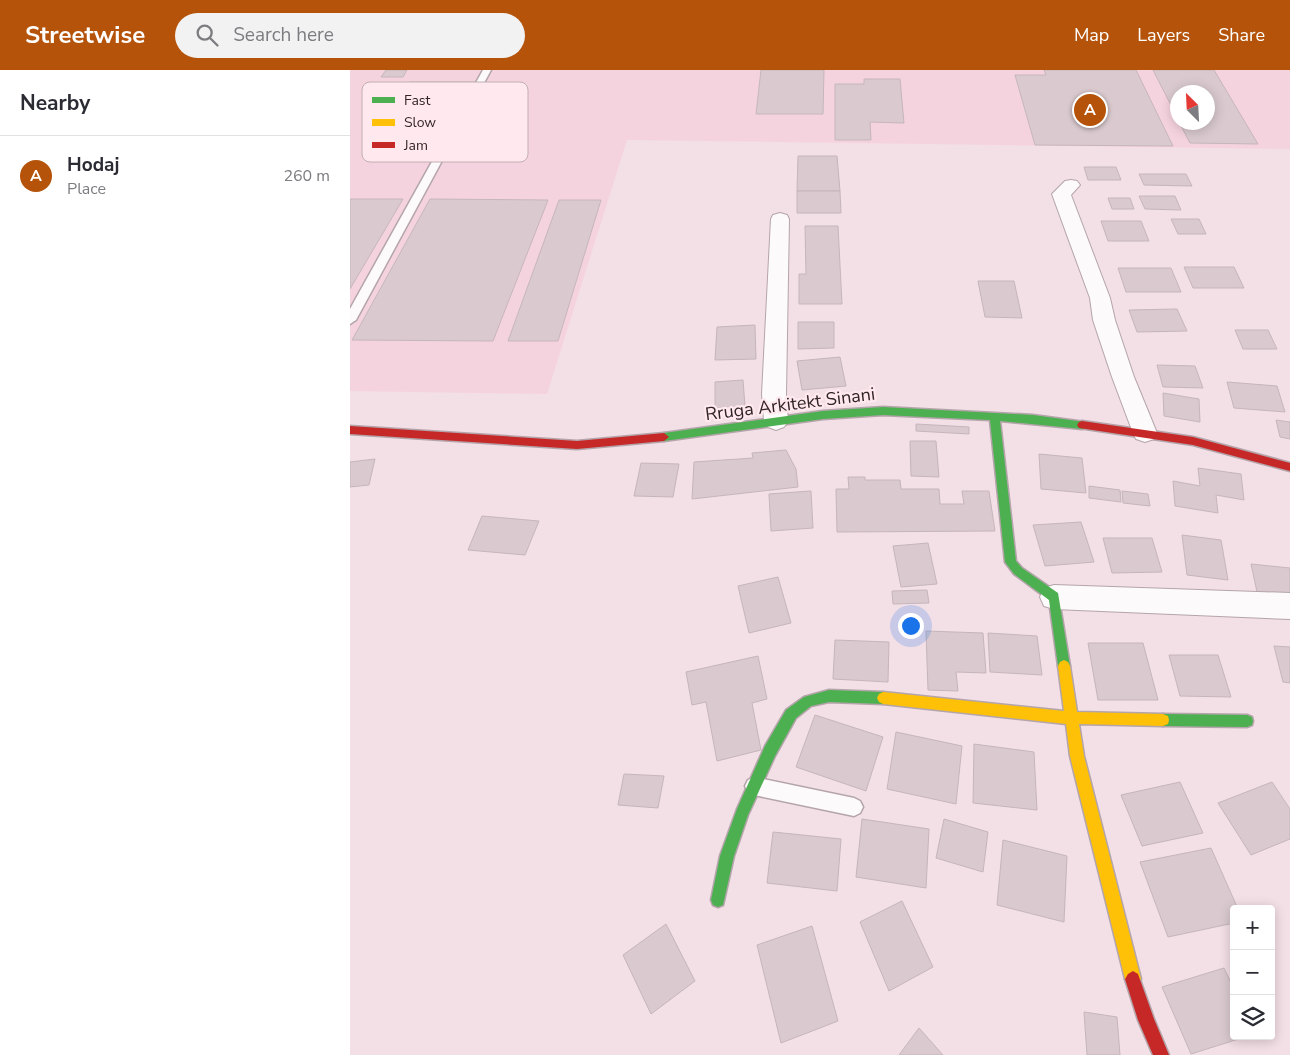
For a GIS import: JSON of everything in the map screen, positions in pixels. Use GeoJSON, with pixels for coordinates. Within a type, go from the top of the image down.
{"type":"FeatureCollection","features":[{"type":"Feature","properties":{"kind":"street"},"geometry":{"type":"LineString","coordinates":[[1070,185],[1061,194],[1100,298],[1104,320],[1123,377],[1145,433]]}},
{"type":"Feature","properties":{"kind":"street"},"geometry":{"type":"LineString","coordinates":[[776,422],[774,394],[780,219]]}},
{"type":"Feature","properties":{"kind":"street","name":"Rruga Arkitekt Sinani"},"geometry":{"type":"LineString","coordinates":[[350,430],[577,445],[651,439],[823,415],[883,411],[1033,419],[1145,433],[1194,441],[1290,467]]}},
{"type":"Feature","properties":{"kind":"street"},"geometry":{"type":"LineString","coordinates":[[994,416],[1011,562],[1018,571],[1054,597],[1077,756],[1131,972],[1146,1020],[1161,1055]]}},
{"type":"Feature","properties":{"kind":"street"},"geometry":{"type":"LineString","coordinates":[[1054,597],[1290,606]]}},
{"type":"Feature","properties":{"kind":"street"},"geometry":{"type":"LineString","coordinates":[[718,900],[727,856],[754,786],[791,714],[808,701],[829,696],[860,696],[1072,718],[1247,721]]}},
{"type":"Feature","properties":{"kind":"lane"},"geometry":{"type":"LineString","coordinates":[[480,82],[487,70]]}},
{"type":"Feature","properties":{"kind":"lane"},"geometry":{"type":"LineString","coordinates":[[350,320],[437,162]]}},
{"type":"Feature","properties":{"kind":"lane"},"geometry":{"type":"LineString","coordinates":[[754,786],[854,807]]}},
{"type":"Feature","properties":{"kind":"shaded area"},"geometry":{"type":"Polygon","coordinates":[[[350,70],[1290,70],[1290,149],[627,140],[547,394],[350,391],[350,70]]]}},
{"type":"Feature","properties":{"kind":"building"},"geometry":{"type":"Polygon","coordinates":[[[386,70],[407,70],[403,77],[381,77],[386,70]]]}},
{"type":"Feature","properties":{"kind":"building"},"geometry":{"type":"Polygon","coordinates":[[[761,70],[824,70],[823,114],[756,114],[761,70]]]}},
{"type":"Feature","properties":{"kind":"building"},"geometry":{"type":"Polygon","coordinates":[[[1044,70],[1136,70],[1173,146],[1035,145],[1015,75],[1046,75],[1044,70]]]}},
{"type":"Feature","properties":{"kind":"building"},"geometry":{"type":"Polygon","coordinates":[[[1153,70],[1214,70],[1258,144],[1190,143],[1183,130],[1215,130],[1215,85],[1170,85],[1170,103],[1153,70]]]}},
{"type":"Feature","properties":{"kind":"building"},"geometry":{"type":"Polygon","coordinates":[[[864,79],[900,79],[904,123],[870,122],[871,140],[835,140],[835,84],[864,84],[864,79]]]}},
{"type":"Feature","properties":{"kind":"building"},"geometry":{"type":"Polygon","coordinates":[[[798,156],[837,156],[840,191],[797,191],[798,156]]]}},
{"type":"Feature","properties":{"kind":"building"},"geometry":{"type":"Polygon","coordinates":[[[1084,167],[1116,167],[1121,180],[1088,180],[1084,167]]]}},
{"type":"Feature","properties":{"kind":"building"},"geometry":{"type":"Polygon","coordinates":[[[1139,174],[1186,174],[1192,186],[1144,185],[1139,174]]]}},
{"type":"Feature","properties":{"kind":"building"},"geometry":{"type":"Polygon","coordinates":[[[797,191],[840,191],[841,213],[797,213],[797,191]]]}},
{"type":"Feature","properties":{"kind":"building"},"geometry":{"type":"Polygon","coordinates":[[[1139,196],[1175,196],[1181,210],[1145,209],[1139,196]]]}},
{"type":"Feature","properties":{"kind":"building"},"geometry":{"type":"Polygon","coordinates":[[[1108,198],[1130,198],[1134,209],[1112,209],[1108,198]]]}},
{"type":"Feature","properties":{"kind":"building"},"geometry":{"type":"Polygon","coordinates":[[[350,199],[403,199],[350,289],[350,199]]]}},
{"type":"Feature","properties":{"kind":"building"},"geometry":{"type":"Polygon","coordinates":[[[430,199],[548,200],[493,341],[352,340],[430,199]]]}},
{"type":"Feature","properties":{"kind":"building"},"geometry":{"type":"Polygon","coordinates":[[[559,200],[601,200],[558,341],[508,341],[559,200]]]}},
{"type":"Feature","properties":{"kind":"building"},"geometry":{"type":"Polygon","coordinates":[[[1171,219],[1199,219],[1206,234],[1178,234],[1171,219]]]}},
{"type":"Feature","properties":{"kind":"building"},"geometry":{"type":"Polygon","coordinates":[[[1101,221],[1141,221],[1149,241],[1108,241],[1101,221]]]}},
{"type":"Feature","properties":{"kind":"building"},"geometry":{"type":"Polygon","coordinates":[[[805,226],[838,226],[842,304],[799,304],[799,274],[806,274],[805,226]]]}},
{"type":"Feature","properties":{"kind":"building"},"geometry":{"type":"Polygon","coordinates":[[[1184,267],[1234,267],[1244,288],[1193,288],[1184,267]]]}},
{"type":"Feature","properties":{"kind":"building"},"geometry":{"type":"Polygon","coordinates":[[[1118,268],[1171,268],[1181,292],[1126,292],[1118,268]]]}},
{"type":"Feature","properties":{"kind":"building"},"geometry":{"type":"Polygon","coordinates":[[[978,281],[1014,281],[1022,318],[985,317],[978,281]]]}},
{"type":"Feature","properties":{"kind":"building"},"geometry":{"type":"Polygon","coordinates":[[[1177,309],[1187,331],[1137,332],[1129,310],[1177,309]]]}},
{"type":"Feature","properties":{"kind":"building"},"geometry":{"type":"Polygon","coordinates":[[[798,322],[834,322],[834,348],[798,349],[798,322]]]}},
{"type":"Feature","properties":{"kind":"building"},"geometry":{"type":"Polygon","coordinates":[[[755,325],[756,359],[715,360],[717,327],[755,325]]]}},
{"type":"Feature","properties":{"kind":"building"},"geometry":{"type":"Polygon","coordinates":[[[1235,330],[1268,330],[1277,349],[1243,349],[1235,330]]]}},
{"type":"Feature","properties":{"kind":"building"},"geometry":{"type":"Polygon","coordinates":[[[840,357],[846,386],[802,390],[797,361],[840,357]]]}},
{"type":"Feature","properties":{"kind":"building"},"geometry":{"type":"Polygon","coordinates":[[[1157,365],[1195,366],[1203,388],[1163,387],[1157,365]]]}},
{"type":"Feature","properties":{"kind":"building"},"geometry":{"type":"Polygon","coordinates":[[[743,380],[745,406],[715,408],[715,382],[743,380]]]}},
{"type":"Feature","properties":{"kind":"building"},"geometry":{"type":"Polygon","coordinates":[[[1227,382],[1277,386],[1285,412],[1234,408],[1227,382]]]}},
{"type":"Feature","properties":{"kind":"building"},"geometry":{"type":"Polygon","coordinates":[[[1163,393],[1199,399],[1200,422],[1164,416],[1163,393]]]}},
{"type":"Feature","properties":{"kind":"building"},"geometry":{"type":"Polygon","coordinates":[[[1276,420],[1290,422],[1290,439],[1280,437],[1276,420]]]}},
{"type":"Feature","properties":{"kind":"building"},"geometry":{"type":"Polygon","coordinates":[[[916,424],[969,427],[969,434],[916,431],[916,424]]]}},
{"type":"Feature","properties":{"kind":"building"},"geometry":{"type":"Polygon","coordinates":[[[910,441],[936,441],[939,477],[911,476],[910,441]]]}},
{"type":"Feature","properties":{"kind":"building"},"geometry":{"type":"Polygon","coordinates":[[[786,450],[796,469],[798,487],[692,499],[694,462],[753,458],[752,453],[786,450]]]}},
{"type":"Feature","properties":{"kind":"building"},"geometry":{"type":"Polygon","coordinates":[[[1039,454],[1082,458],[1086,493],[1041,489],[1039,454]]]}},
{"type":"Feature","properties":{"kind":"building"},"geometry":{"type":"Polygon","coordinates":[[[375,459],[369,485],[350,487],[350,462],[375,459]]]}},
{"type":"Feature","properties":{"kind":"building"},"geometry":{"type":"Polygon","coordinates":[[[641,463],[679,464],[673,497],[634,496],[641,463]]]}},
{"type":"Feature","properties":{"kind":"building"},"geometry":{"type":"Polygon","coordinates":[[[1198,468],[1241,474],[1244,500],[1216,495],[1218,513],[1175,506],[1173,481],[1200,486],[1198,468]]]}},
{"type":"Feature","properties":{"kind":"building"},"geometry":{"type":"Polygon","coordinates":[[[848,477],[865,477],[865,480],[900,480],[901,489],[939,489],[940,504],[964,504],[962,491],[989,491],[995,531],[837,532],[836,489],[849,489],[848,477]]]}},
{"type":"Feature","properties":{"kind":"building"},"geometry":{"type":"Polygon","coordinates":[[[1089,486],[1120,490],[1121,502],[1089,498],[1089,486]]]}},
{"type":"Feature","properties":{"kind":"building"},"geometry":{"type":"Polygon","coordinates":[[[811,491],[813,528],[771,531],[769,494],[811,491]]]}},
{"type":"Feature","properties":{"kind":"building"},"geometry":{"type":"Polygon","coordinates":[[[1122,491],[1148,494],[1150,506],[1123,503],[1122,491]]]}},
{"type":"Feature","properties":{"kind":"building"},"geometry":{"type":"Polygon","coordinates":[[[482,516],[539,521],[525,555],[468,550],[482,516]]]}},
{"type":"Feature","properties":{"kind":"building"},"geometry":{"type":"Polygon","coordinates":[[[1081,522],[1094,562],[1045,566],[1033,525],[1081,522]]]}},
{"type":"Feature","properties":{"kind":"building"},"geometry":{"type":"Polygon","coordinates":[[[1182,535],[1221,540],[1228,580],[1187,575],[1182,535]]]}},
{"type":"Feature","properties":{"kind":"building"},"geometry":{"type":"Polygon","coordinates":[[[1103,538],[1152,538],[1162,572],[1112,573],[1103,538]]]}},
{"type":"Feature","properties":{"kind":"building"},"geometry":{"type":"Polygon","coordinates":[[[928,543],[937,584],[901,587],[893,546],[928,543]]]}},
{"type":"Feature","properties":{"kind":"building"},"geometry":{"type":"Polygon","coordinates":[[[1251,564],[1290,568],[1290,596],[1257,592],[1251,564]]]}},
{"type":"Feature","properties":{"kind":"building"},"geometry":{"type":"Polygon","coordinates":[[[778,577],[791,623],[749,633],[738,586],[778,577]]]}},
{"type":"Feature","properties":{"kind":"building"},"geometry":{"type":"Polygon","coordinates":[[[927,590],[929,603],[893,604],[892,591],[927,590]]]}},
{"type":"Feature","properties":{"kind":"building"},"geometry":{"type":"Polygon","coordinates":[[[926,631],[983,633],[986,673],[956,672],[958,691],[928,690],[926,631]]]}},
{"type":"Feature","properties":{"kind":"building"},"geometry":{"type":"Polygon","coordinates":[[[988,633],[1037,636],[1042,675],[990,672],[988,633]]]}},
{"type":"Feature","properties":{"kind":"building"},"geometry":{"type":"Polygon","coordinates":[[[835,640],[889,642],[888,682],[833,679],[835,640]]]}},
{"type":"Feature","properties":{"kind":"building"},"geometry":{"type":"Polygon","coordinates":[[[1088,643],[1143,643],[1158,700],[1098,700],[1088,643]]]}},
{"type":"Feature","properties":{"kind":"building"},"geometry":{"type":"Polygon","coordinates":[[[1274,646],[1290,647],[1290,683],[1283,682],[1274,646]]]}},
{"type":"Feature","properties":{"kind":"building"},"geometry":{"type":"Polygon","coordinates":[[[1169,655],[1218,655],[1231,697],[1180,696],[1169,655]]]}},
{"type":"Feature","properties":{"kind":"building"},"geometry":{"type":"Polygon","coordinates":[[[758,656],[767,699],[752,703],[761,750],[717,761],[706,702],[692,705],[686,672],[758,656]]]}},
{"type":"Feature","properties":{"kind":"building"},"geometry":{"type":"Polygon","coordinates":[[[815,715],[883,737],[866,791],[796,767],[815,715]]]}},
{"type":"Feature","properties":{"kind":"building"},"geometry":{"type":"Polygon","coordinates":[[[896,732],[962,746],[956,804],[887,789],[896,732]]]}},
{"type":"Feature","properties":{"kind":"building"},"geometry":{"type":"Polygon","coordinates":[[[974,744],[1034,752],[1037,810],[973,803],[974,744]]]}},
{"type":"Feature","properties":{"kind":"building"},"geometry":{"type":"Polygon","coordinates":[[[624,774],[664,776],[658,808],[618,805],[624,774]]]}},
{"type":"Feature","properties":{"kind":"building"},"geometry":{"type":"Polygon","coordinates":[[[1180,782],[1203,833],[1142,846],[1121,795],[1180,782]]]}},
{"type":"Feature","properties":{"kind":"building"},"geometry":{"type":"Polygon","coordinates":[[[1272,782],[1290,809],[1290,839],[1251,855],[1218,803],[1272,782]]]}},
{"type":"Feature","properties":{"kind":"building"},"geometry":{"type":"Polygon","coordinates":[[[862,819],[929,829],[926,888],[856,877],[862,819]]]}},
{"type":"Feature","properties":{"kind":"building"},"geometry":{"type":"Polygon","coordinates":[[[944,819],[988,832],[983,872],[936,858],[944,819]]]}},
{"type":"Feature","properties":{"kind":"building"},"geometry":{"type":"Polygon","coordinates":[[[773,832],[841,839],[837,891],[767,883],[773,832]]]}},
{"type":"Feature","properties":{"kind":"building"},"geometry":{"type":"Polygon","coordinates":[[[1003,840],[1067,856],[1064,922],[997,905],[1003,840]]]}},
{"type":"Feature","properties":{"kind":"building"},"geometry":{"type":"Polygon","coordinates":[[[1211,848],[1236,905],[1230,905],[1230,924],[1168,937],[1140,862],[1211,848]]]}},
{"type":"Feature","properties":{"kind":"building"},"geometry":{"type":"Polygon","coordinates":[[[902,901],[933,967],[889,991],[860,922],[902,901]]]}},
{"type":"Feature","properties":{"kind":"building"},"geometry":{"type":"Polygon","coordinates":[[[666,924],[695,981],[651,1014],[623,955],[666,924]]]}},
{"type":"Feature","properties":{"kind":"building"},"geometry":{"type":"Polygon","coordinates":[[[812,926],[838,1021],[781,1043],[757,945],[812,926]]]}},
{"type":"Feature","properties":{"kind":"building"},"geometry":{"type":"Polygon","coordinates":[[[1224,968],[1230,981],[1230,1040],[1235,1040],[1191,1054],[1162,987],[1224,968]]]}},
{"type":"Feature","properties":{"kind":"building"},"geometry":{"type":"Polygon","coordinates":[[[1084,1012],[1117,1017],[1120,1055],[1087,1055],[1084,1012]]]}},
{"type":"Feature","properties":{"kind":"building"},"geometry":{"type":"Polygon","coordinates":[[[919,1028],[943,1055],[899,1055],[919,1028]]]}},
{"type":"Feature","properties":{"kind":"traffic: fast"},"geometry":{"type":"LineString","coordinates":[[664,437],[823,415],[883,411],[1033,419],[1082,425]]}},
{"type":"Feature","properties":{"kind":"traffic: fast"},"geometry":{"type":"LineString","coordinates":[[995,417],[1011,562],[1018,571],[1054,597],[1064,666]]}},
{"type":"Feature","properties":{"kind":"traffic: fast"},"geometry":{"type":"LineString","coordinates":[[718,900],[727,856],[742,814],[770,751],[791,714],[808,701],[829,696],[883,698]]}},
{"type":"Feature","properties":{"kind":"traffic: fast"},"geometry":{"type":"LineString","coordinates":[[1163,720],[1247,721]]}},
{"type":"Feature","properties":{"kind":"traffic: slow"},"geometry":{"type":"LineString","coordinates":[[1064,666],[1077,756],[1133,979]]}},
{"type":"Feature","properties":{"kind":"traffic: slow"},"geometry":{"type":"LineString","coordinates":[[883,698],[1072,718],[1163,720]]}},
{"type":"Feature","properties":{"kind":"traffic: jam"},"geometry":{"type":"LineString","coordinates":[[1082,425],[1193,441],[1290,467]]}},
{"type":"Feature","properties":{"kind":"traffic: jam"},"geometry":{"type":"LineString","coordinates":[[350,430],[577,445],[664,437]]}},
{"type":"Feature","properties":{"kind":"traffic: jam"},"geometry":{"type":"LineString","coordinates":[[1133,979],[1146,1020],[1161,1055]]}},
{"type":"Feature","properties":{"kind":"place","name":"Hodaj"},"geometry":{"type":"Point","coordinates":[1090,110]}}]}
